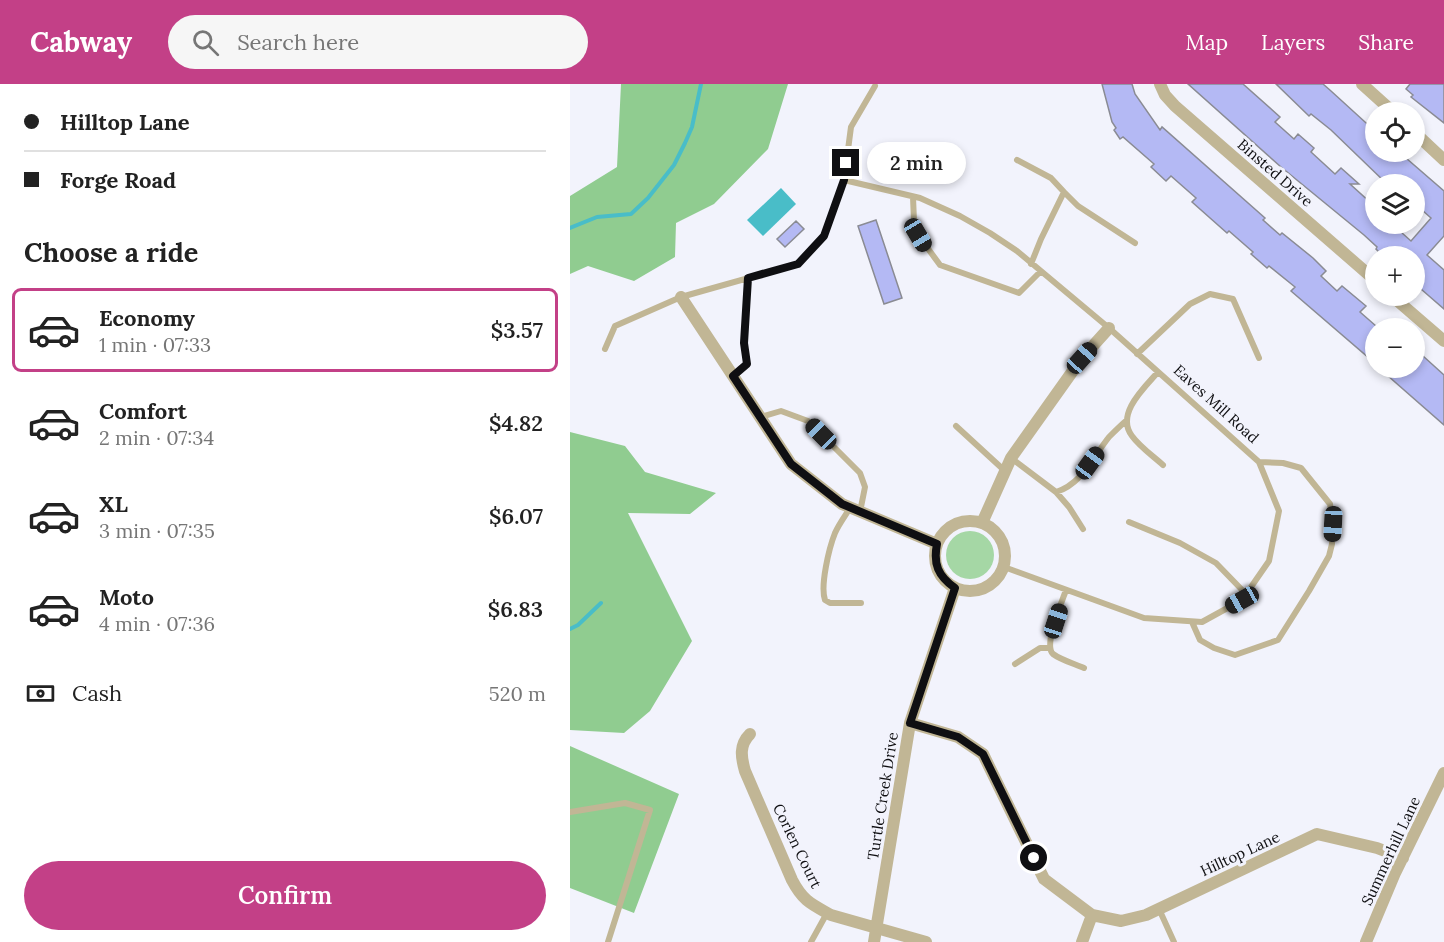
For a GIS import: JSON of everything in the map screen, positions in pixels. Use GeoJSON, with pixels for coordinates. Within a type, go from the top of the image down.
{"type":"FeatureCollection","features":[{"type":"Feature","properties":{"kind":"street","name":"Binsted Drive"},"geometry":{"type":"LineString","coordinates":[[1160,84],[1165,95],[1175,106],[1365,271]]}},
{"type":"Feature","properties":{"kind":"street"},"geometry":{"type":"LineString","coordinates":[[1362,84],[1382,102]]}},
{"type":"Feature","properties":{"kind":"street"},"geometry":{"type":"LineString","coordinates":[[1425,142],[1444,160]]}},
{"type":"Feature","properties":{"kind":"street"},"geometry":{"type":"LineString","coordinates":[[681,297],[791,464],[842,504],[937,544]]}},
{"type":"Feature","properties":{"kind":"street"},"geometry":{"type":"LineString","coordinates":[[1404,306],[1444,341]]}},
{"type":"Feature","properties":{"kind":"street"},"geometry":{"type":"LineString","coordinates":[[982,523],[1011,458],[1082,358],[1109,328]]}},
{"type":"Feature","properties":{"kind":"street"},"geometry":{"type":"LineString","coordinates":[[964,521],[982,523],[1002,540],[1005,553],[1004,567],[996,580],[984,589],[969,591],[955,588],[944,580],[937,570],[935,557],[937,544],[947,529],[964,521]]}},
{"type":"Feature","properties":{"kind":"street","name":"Turtle Creek Drive"},"geometry":{"type":"LineString","coordinates":[[876,936],[910,723],[955,588]]}},
{"type":"Feature","properties":{"kind":"street","name":"Hilltop Lane"},"geometry":{"type":"LineString","coordinates":[[910,723],[958,737],[983,754],[1044,879],[1092,915],[1121,921],[1146,915],[1317,834],[1377,848],[1403,858]]}},
{"type":"Feature","properties":{"kind":"street","name":"Corlen Court"},"geometry":{"type":"LineString","coordinates":[[750,734],[742,746],[741,754],[753,790],[797,889],[808,903],[876,936],[926,942]]}},
{"type":"Feature","properties":{"kind":"street","name":"Summerhill Lane"},"geometry":{"type":"LineString","coordinates":[[1366,942],[1444,773]]}},
{"type":"Feature","properties":{"kind":"street"},"geometry":{"type":"LineString","coordinates":[[1082,942],[1092,915]]}},
{"type":"Feature","properties":{"kind":"lane"},"geometry":{"type":"LineString","coordinates":[[605,349],[615,326],[681,297],[798,264],[824,236],[844,180],[851,127],[875,86]]}},
{"type":"Feature","properties":{"kind":"lane"},"geometry":{"type":"LineString","coordinates":[[1017,160],[1051,178],[1078,206],[1135,243]]}},
{"type":"Feature","properties":{"kind":"lane","name":"Eaves Mill Road"},"geometry":{"type":"LineString","coordinates":[[844,180],[913,197],[960,216],[990,233],[1031,264],[1109,328],[1259,462],[1279,511],[1269,561],[1242,600],[1202,622],[1144,618],[1004,567]]}},
{"type":"Feature","properties":{"kind":"lane"},"geometry":{"type":"LineString","coordinates":[[1031,264],[1064,192]]}},
{"type":"Feature","properties":{"kind":"lane"},"geometry":{"type":"LineString","coordinates":[[913,197],[914,220],[918,235],[940,265],[1019,292],[1040,272]]}},
{"type":"Feature","properties":{"kind":"lane"},"geometry":{"type":"LineString","coordinates":[[733,376],[747,364],[744,343],[748,278]]}},
{"type":"Feature","properties":{"kind":"lane"},"geometry":{"type":"LineString","coordinates":[[1137,354],[1190,304],[1210,294],[1233,299],[1259,358]]}},
{"type":"Feature","properties":{"kind":"lane"},"geometry":{"type":"LineString","coordinates":[[1056,492],[1071,486],[1110,436],[1126,420],[1135,399],[1158,372]]}},
{"type":"Feature","properties":{"kind":"lane"},"geometry":{"type":"LineString","coordinates":[[760,417],[781,411],[808,421],[860,473],[865,488],[855,510],[836,533],[831,546],[824,596],[825,600],[830,603],[861,603]]}},
{"type":"Feature","properties":{"kind":"lane"},"geometry":{"type":"LineString","coordinates":[[1126,420],[1131,435],[1163,465]]}},
{"type":"Feature","properties":{"kind":"lane"},"geometry":{"type":"LineString","coordinates":[[956,426],[1005,471]]}},
{"type":"Feature","properties":{"kind":"lane"},"geometry":{"type":"LineString","coordinates":[[1011,458],[1056,492],[1083,529]]}},
{"type":"Feature","properties":{"kind":"lane"},"geometry":{"type":"LineString","coordinates":[[1192,622],[1200,640],[1235,656],[1278,640],[1329,556],[1333,524],[1330,504],[1301,468],[1283,463],[1259,462]]}},
{"type":"Feature","properties":{"kind":"lane"},"geometry":{"type":"LineString","coordinates":[[1129,522],[1180,543],[1216,564],[1246,594]]}},
{"type":"Feature","properties":{"kind":"lane"},"geometry":{"type":"LineString","coordinates":[[1066,590],[1050,638],[1050,648],[1053,653],[1084,668]]}},
{"type":"Feature","properties":{"kind":"lane"},"geometry":{"type":"LineString","coordinates":[[1015,664],[1040,648],[1050,648]]}},
{"type":"Feature","properties":{"kind":"lane"},"geometry":{"type":"LineString","coordinates":[[570,812],[625,803],[650,810],[608,942]]}},
{"type":"Feature","properties":{"kind":"lane"},"geometry":{"type":"LineString","coordinates":[[1159,908],[1174,942]]}},
{"type":"Feature","properties":{"kind":"lane"},"geometry":{"type":"LineString","coordinates":[[811,942],[827,913]]}},
{"type":"Feature","properties":{"kind":"green space"},"geometry":{"type":"Polygon","coordinates":[[[621,84],[788,84],[768,149],[714,204],[676,223],[675,257],[634,281],[588,266],[570,274],[570,196],[617,167],[621,84]]]}},
{"type":"Feature","properties":{"kind":"green space"},"geometry":{"type":"Polygon","coordinates":[[[570,432],[625,446],[645,472],[716,493],[690,514],[628,513],[692,641],[650,711],[624,733],[570,730],[570,432]]]}},
{"type":"Feature","properties":{"kind":"green space"},"geometry":{"type":"Polygon","coordinates":[[[965,531],[975,531],[987,538],[994,550],[994,560],[987,572],[975,579],[965,579],[950,568],[946,560],[946,550],[957,535],[965,531]]]}},
{"type":"Feature","properties":{"kind":"green space"},"geometry":{"type":"Polygon","coordinates":[[[570,746],[679,794],[634,913],[570,888],[570,746]]]}},
{"type":"Feature","properties":{"kind":"water"},"geometry":{"type":"Polygon","coordinates":[[[781,188],[796,204],[763,236],[747,220],[781,188]]]}},
{"type":"Feature","properties":{"kind":"building"},"geometry":{"type":"Polygon","coordinates":[[[1102,84],[1132,84],[1135,94],[1160,130],[1162,127],[1265,218],[1263,220],[1280,235],[1282,233],[1313,258],[1326,271],[1321,276],[1337,291],[1342,286],[1366,306],[1360,312],[1367,318],[1365,318],[1365,355],[1291,291],[1295,287],[1269,266],[1267,268],[1251,254],[1253,252],[1192,202],[1196,198],[1171,176],[1166,181],[1151,167],[1154,164],[1123,137],[1120,139],[1112,122],[1102,84]]]}},
{"type":"Feature","properties":{"kind":"building"},"geometry":{"type":"Polygon","coordinates":[[[1188,84],[1243,84],[1280,117],[1275,122],[1294,139],[1298,134],[1314,148],[1311,152],[1335,174],[1341,168],[1359,184],[1350,184],[1365,198],[1365,234],[1403,234],[1411,241],[1417,234],[1425,234],[1425,225],[1431,218],[1425,213],[1425,175],[1444,191],[1444,236],[1427,255],[1444,270],[1444,309],[1425,293],[1425,246],[1376,246],[1281,167],[1188,84]]]}},
{"type":"Feature","properties":{"kind":"building"},"geometry":{"type":"Polygon","coordinates":[[[1276,84],[1323,84],[1365,122],[1365,162],[1411,162],[1424,174],[1377,174],[1331,130],[1311,114],[1309,116],[1276,84]]]}},
{"type":"Feature","properties":{"kind":"building"},"geometry":{"type":"Polygon","coordinates":[[[1410,84],[1444,84],[1444,123],[1425,108],[1425,102],[1417,102],[1406,89],[1410,84]]]}},
{"type":"Feature","properties":{"kind":"building"},"geometry":{"type":"Polygon","coordinates":[[[876,220],[902,298],[884,304],[858,226],[876,220]]]}},
{"type":"Feature","properties":{"kind":"building"},"geometry":{"type":"Polygon","coordinates":[[[796,221],[804,229],[785,247],[777,239],[796,221]]]}},
{"type":"Feature","properties":{"kind":"building"},"geometry":{"type":"Polygon","coordinates":[[[1425,358],[1444,375],[1444,425],[1390,378],[1425,378],[1425,358]]]}},
{"type":"Feature","properties":{"kind":"waterway"},"geometry":{"type":"LineString","coordinates":[[570,228],[597,217],[631,214],[648,198],[674,165],[685,143],[692,127],[701,84]]}},
{"type":"Feature","properties":{"kind":"waterway"},"geometry":{"type":"LineString","coordinates":[[570,629],[578,625],[601,603]]}},
{"type":"Feature","properties":{"kind":"route"},"geometry":{"type":"LineString","coordinates":[[846,163],[844,180],[824,236],[798,264],[748,278],[744,343],[747,364],[733,376],[791,464],[842,504],[937,544],[935,557],[937,570],[944,580],[955,588],[910,723],[958,737],[983,754],[1034,858]]}}]}
